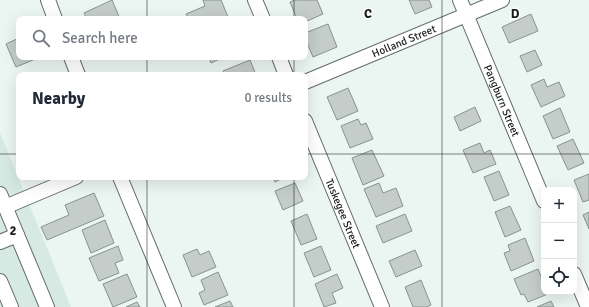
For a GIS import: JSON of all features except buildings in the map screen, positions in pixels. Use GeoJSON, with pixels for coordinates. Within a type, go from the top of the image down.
{"type":"FeatureCollection","features":[{"type":"Feature","properties":{"kind":"street"},"geometry":{"type":"LineString","coordinates":[[48,0],[54,16]]}},
{"type":"Feature","properties":{"kind":"street"},"geometry":{"type":"LineString","coordinates":[[255,0],[262,16]]}},
{"type":"Feature","properties":{"kind":"street","name":"Pangburn Street"},"geometry":{"type":"LineString","coordinates":[[460,0],[541,194]]}},
{"type":"Feature","properties":{"kind":"street","name":"Holland Street"},"geometry":{"type":"LineString","coordinates":[[308,81],[502,0]]}},
{"type":"Feature","properties":{"kind":"street"},"geometry":{"type":"LineString","coordinates":[[72,60],[77,72]]}},
{"type":"Feature","properties":{"kind":"street"},"geometry":{"type":"LineString","coordinates":[[279,60],[285,72]]}},
{"type":"Feature","properties":{"kind":"street","name":"Tuskegee Street"},"geometry":{"type":"LineString","coordinates":[[308,128],[382,307]]}},
{"type":"Feature","properties":{"kind":"street"},"geometry":{"type":"LineString","coordinates":[[47,307],[2,200],[66,180]]}},
{"type":"Feature","properties":{"kind":"street"},"geometry":{"type":"LineString","coordinates":[[121,180],[174,307]]}},
{"type":"Feature","properties":{"kind":"street"},"geometry":{"type":"LineString","coordinates":[[0,242],[17,235]]}},
{"type":"Feature","properties":{"kind":"street"},"geometry":{"type":"LineString","coordinates":[[0,281],[11,307]]}},
{"type":"Feature","properties":{"kind":"street"},"geometry":{"type":"LineString","coordinates":[[577,281],[588,307]]}},
{"type":"Feature","properties":{"kind":"shaded area"},"geometry":{"type":"Polygon","coordinates":[[[0,133],[16,172],[16,180],[19,180],[71,307],[0,307],[0,133]]]}}]}
